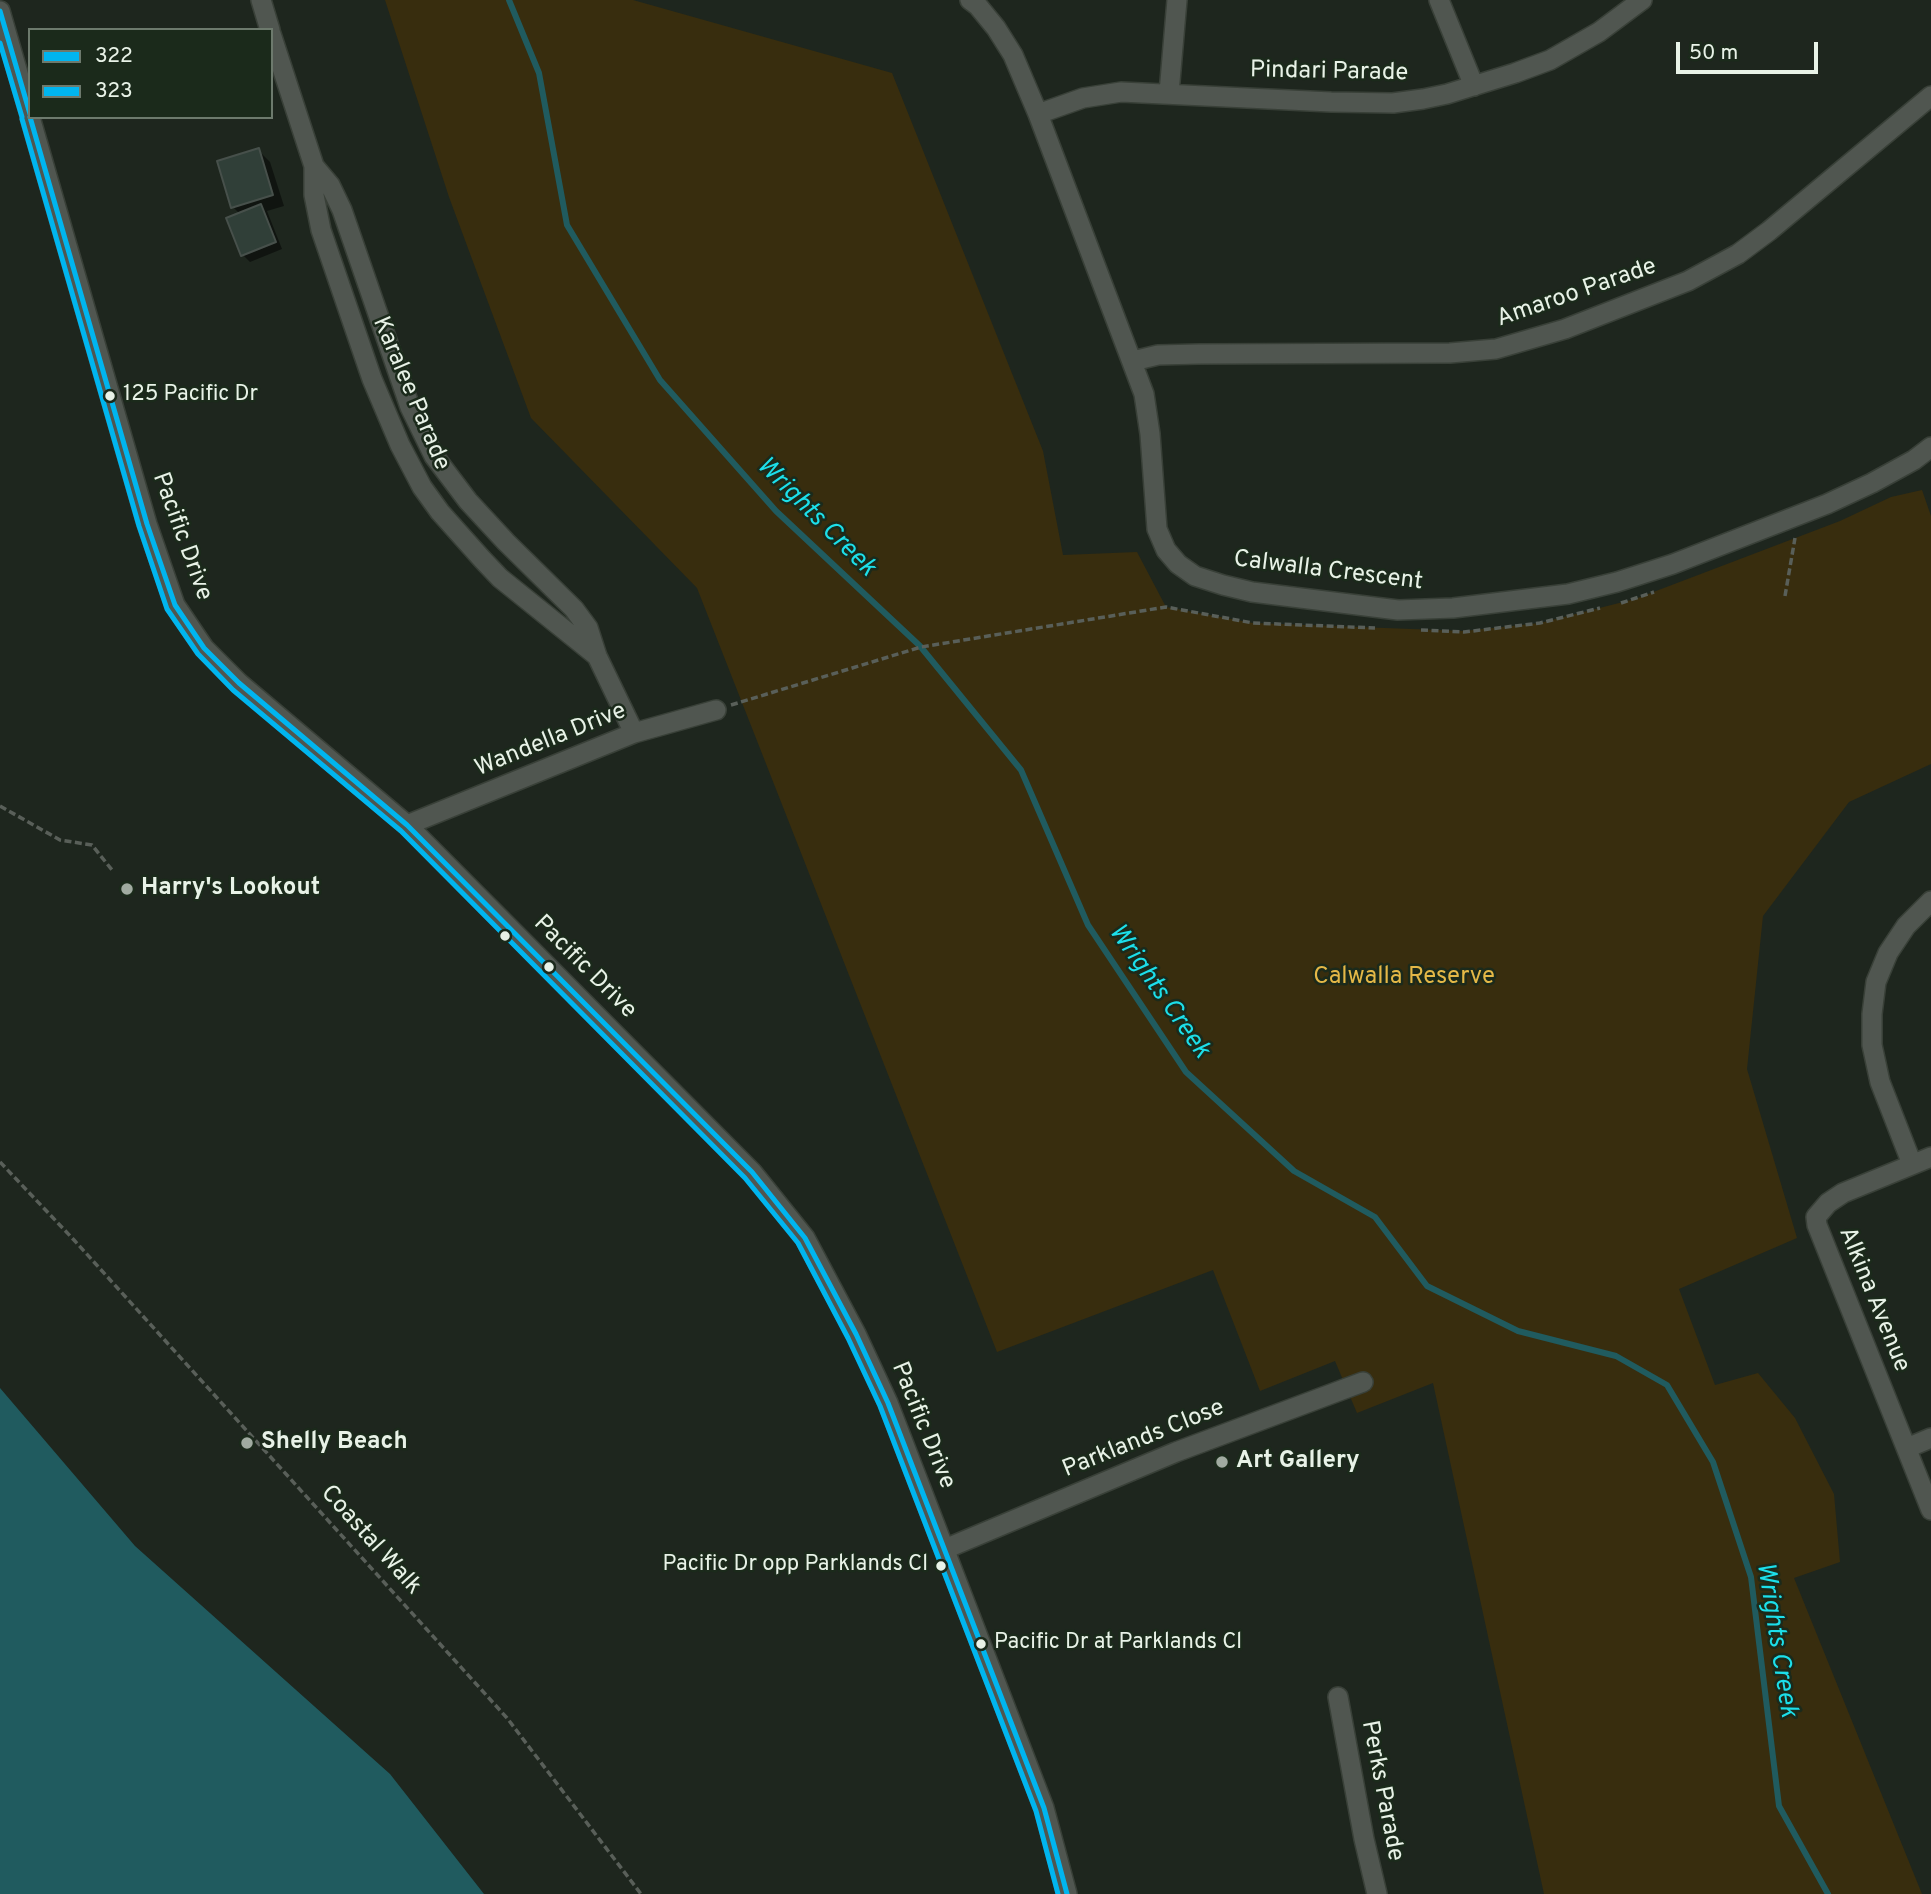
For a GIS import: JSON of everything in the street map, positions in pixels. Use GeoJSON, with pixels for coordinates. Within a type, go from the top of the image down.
{"type":"FeatureCollection","features":[{"type":"Feature","properties":{"kind":"street","name":"Karalee Parade"},"geometry":{"type":"LineString","coordinates":[[261,0],[270,28]]}},
{"type":"Feature","properties":{"kind":"street","name":"Calwalla Crescent"},"geometry":{"type":"LineString","coordinates":[[970,0],[996,28],[1013,54],[1038,114],[1144,394],[1157,529],[1166,550],[1178,564],[1195,576],[1252,592],[1398,610],[1453,608],[1568,594],[1673,564],[1827,504],[1914,460],[1931,447]]}},
{"type":"Feature","properties":{"kind":"street"},"geometry":{"type":"LineString","coordinates":[[1169,93],[1177,0]]}},
{"type":"Feature","properties":{"kind":"street"},"geometry":{"type":"LineString","coordinates":[[1439,0],[1474,86]]}},
{"type":"Feature","properties":{"kind":"street","name":"Pindari Parade"},"geometry":{"type":"LineString","coordinates":[[1038,114],[1063,104],[1121,92],[1393,103],[1447,94],[1550,60],[1599,32],[1642,0]]}},
{"type":"Feature","properties":{"kind":"street","name":"Pacific Drive"},"geometry":{"type":"LineString","coordinates":[[0,11],[28,109]]}},
{"type":"Feature","properties":{"kind":"street","name":"Karalee Parade"},"geometry":{"type":"LineString","coordinates":[[273,38],[314,166],[314,195],[329,255],[372,379],[400,445],[422,487],[440,512],[500,578],[597,656]]}},
{"type":"Feature","properties":{"kind":"street","name":"Amaroo Parade"},"geometry":{"type":"LineString","coordinates":[[1133,361],[1172,354],[1450,352],[1496,349],[1564,329],[1688,281],[1738,254],[1931,96]]}},
{"type":"Feature","properties":{"kind":"street","name":"Pacific Drive"},"geometry":{"type":"LineString","coordinates":[[31,119],[147,524],[175,605],[204,648],[239,683],[407,825],[752,1172],[805,1238],[856,1334],[888,1403],[1044,1808],[1067,1894]]}},
{"type":"Feature","properties":{"kind":"street","name":"Karalee Parade"},"geometry":{"type":"LineString","coordinates":[[314,166],[330,185],[342,210],[410,407],[435,456],[468,501],[574,609],[588,628],[597,656],[634,733]]}},
{"type":"Feature","properties":{"kind":"street","name":"Wandella Drive"},"geometry":{"type":"LineString","coordinates":[[407,825],[634,733],[716,710]]}},
{"type":"Feature","properties":{"kind":"street"},"geometry":{"type":"LineString","coordinates":[[1922,1160],[1880,1082],[1872,1045],[1872,1014],[1876,982],[1888,953],[1906,926],[1931,901]]}},
{"type":"Feature","properties":{"kind":"street","name":"Alkina Avenue"},"geometry":{"type":"LineString","coordinates":[[1922,1160],[1843,1193],[1828,1203],[1816,1217],[1931,1510]]}},
{"type":"Feature","properties":{"kind":"street","name":"Parklands Close"},"geometry":{"type":"LineString","coordinates":[[945,1549],[1176,1452],[1363,1382]]}},
{"type":"Feature","properties":{"kind":"street"},"geometry":{"type":"LineString","coordinates":[[1907,1448],[1931,1438]]}},
{"type":"Feature","properties":{"kind":"street","name":"Perks Parade"},"geometry":{"type":"LineString","coordinates":[[1338,1697],[1377,1894]]}},
{"type":"Feature","properties":{"kind":"path"},"geometry":{"type":"LineString","coordinates":[[1785,596],[1795,538]]}},
{"type":"Feature","properties":{"kind":"path"},"geometry":{"type":"LineString","coordinates":[[0,806],[60,840],[92,845],[113,870]]}},
{"type":"Feature","properties":{"kind":"path","name":"Coastal Walk"},"geometry":{"type":"LineString","coordinates":[[0,1162],[74,1240],[507,1718],[641,1894]]}},
{"type":"Feature","properties":{"kind":"green space","name":"Calwalla Reserve"},"geometry":{"type":"Polygon","coordinates":[[[385,0],[633,0],[892,73],[1043,451],[1063,555],[1137,552],[1166,607],[1253,623],[1464,631],[1540,623],[1635,599],[1840,521],[1891,497],[1922,490],[1931,516],[1931,764],[1849,802],[1763,916],[1747,1069],[1797,1238],[1679,1289],[1715,1385],[1758,1373],[1795,1418],[1834,1494],[1840,1562],[1794,1578],[1922,1894],[1544,1894],[1433,1383],[1357,1413],[1335,1361],[1260,1391],[1213,1270],[997,1352],[697,588],[531,418],[449,197],[385,0]]]}},
{"type":"Feature","properties":{"kind":"water"},"geometry":{"type":"Polygon","coordinates":[[[0,1388],[135,1546],[390,1774],[484,1894],[0,1894],[0,1388]]]}},
{"type":"Feature","properties":{"kind":"building"},"geometry":{"type":"Polygon","coordinates":[[[259,148],[273,195],[231,208],[217,161],[259,148]]]}},
{"type":"Feature","properties":{"kind":"building"},"geometry":{"type":"Polygon","coordinates":[[[261,204],[276,242],[241,256],[226,218],[261,204]]]}},
{"type":"Feature","properties":{"kind":"waterway","name":"Wrights Creek"},"geometry":{"type":"LineString","coordinates":[[509,0],[539,73],[567,225],[660,380],[776,511],[920,646],[1021,770],[1088,925],[1186,1072],[1294,1171],[1375,1217],[1427,1286],[1518,1331],[1616,1356],[1667,1385],[1713,1462],[1751,1577],[1779,1806],[1828,1894]]}},
{"type":"Feature","properties":{"kind":"transit line","name":"322"},"geometry":{"type":"LineString","coordinates":[[0,11],[28,107]]}},
{"type":"Feature","properties":{"kind":"transit line","name":"323"},"geometry":{"type":"LineString","coordinates":[[0,43],[22,117]]}},
{"type":"Feature","properties":{"kind":"transit line","name":"323"},"geometry":{"type":"LineString","coordinates":[[22,119],[139,526],[167,609],[198,654],[233,690],[401,831],[745,1178],[798,1243],[880,1406],[1036,1811],[1058,1894]]}},
{"type":"Feature","properties":{"kind":"transit line","name":"322"},"geometry":{"type":"LineString","coordinates":[[31,119],[147,524],[175,605],[204,648],[239,683],[407,825],[752,1172],[805,1238],[856,1334],[888,1403],[1044,1808],[1067,1894]]}},
{"type":"Feature","properties":{"kind":"place","name":"125 Pacific Dr"},"geometry":{"type":"Point","coordinates":[110,396]}},
{"type":"Feature","properties":{"kind":"place","name":"Harry's Lookout"},"geometry":{"type":"Point","coordinates":[127,889]}},
{"type":"Feature","properties":{"kind":"place","name":"Shelly Beach"},"geometry":{"type":"Point","coordinates":[247,1443]}},
{"type":"Feature","properties":{"kind":"place","name":"Art Gallery"},"geometry":{"type":"Point","coordinates":[1222,1462]}},
{"type":"Feature","properties":{"kind":"place","name":"Pacific Dr opp Parklands Cl"},"geometry":{"type":"Point","coordinates":[941,1566]}},
{"type":"Feature","properties":{"kind":"place","name":"Pacific Dr at Parklands Cl"},"geometry":{"type":"Point","coordinates":[981,1644]}}]}
